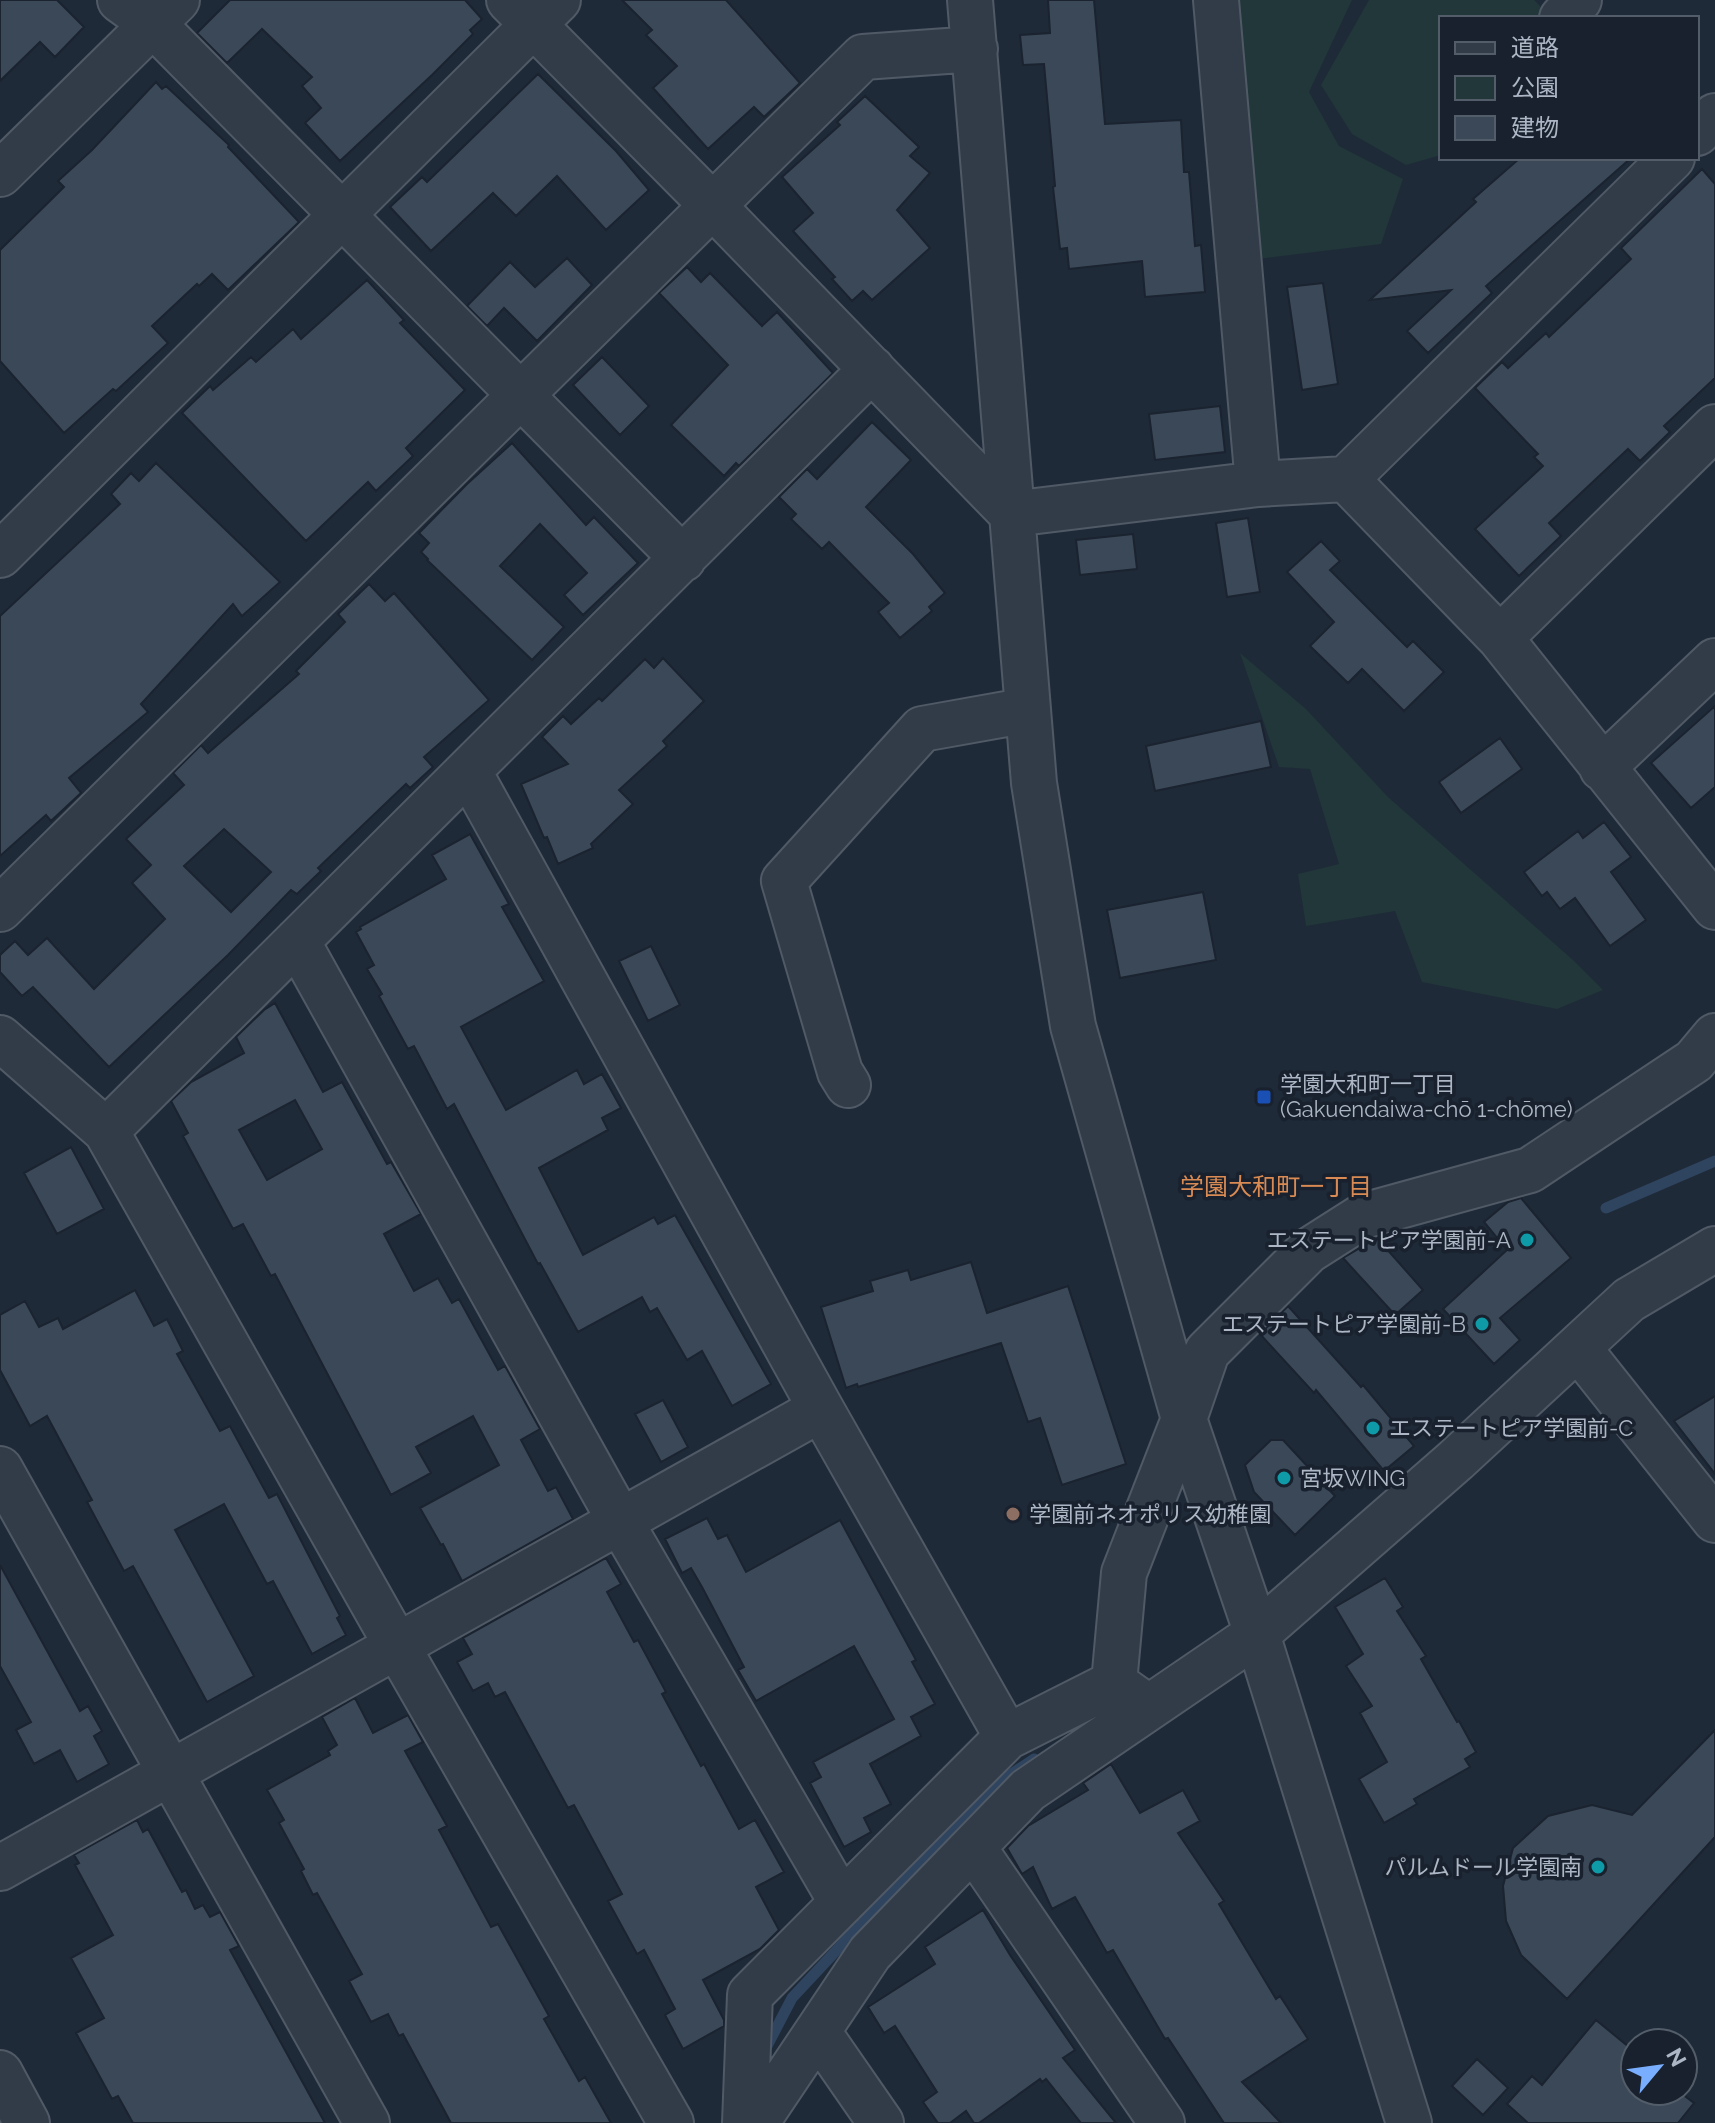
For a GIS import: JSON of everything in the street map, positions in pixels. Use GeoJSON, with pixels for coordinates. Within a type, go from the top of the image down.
{"type":"FeatureCollection","features":[{"type":"Feature","properties":{"kind":"street"},"geometry":{"type":"LineString","coordinates":[[970,0],[1036,797],[1073,1026],[1184,1419],[1257,1634],[1412,2119]]}},
{"type":"Feature","properties":{"kind":"street"},"geometry":{"type":"LineString","coordinates":[[1216,0],[1258,484]]}},
{"type":"Feature","properties":{"kind":"street"},"geometry":{"type":"LineString","coordinates":[[1564,16],[1579,0]]}},
{"type":"Feature","properties":{"kind":"street"},"geometry":{"type":"LineString","coordinates":[[0,174],[150,8],[344,216],[683,559]]}},
{"type":"Feature","properties":{"kind":"street"},"geometry":{"type":"LineString","coordinates":[[0,555],[344,216],[533,8],[711,204],[1012,514]]}},
{"type":"Feature","properties":{"kind":"street"},"geometry":{"type":"LineString","coordinates":[[0,909],[863,57],[975,49]]}},
{"type":"Feature","properties":{"kind":"street"},"geometry":{"type":"LineString","coordinates":[[1699,131],[1715,116]]}},
{"type":"Feature","properties":{"kind":"street"},"geometry":{"type":"LineString","coordinates":[[1012,514],[1258,484],[1346,479],[1670,160]]}},
{"type":"Feature","properties":{"kind":"street"},"geometry":{"type":"LineString","coordinates":[[106,1131],[872,369]]}},
{"type":"Feature","properties":{"kind":"street"},"geometry":{"type":"LineString","coordinates":[[1500,638],[1715,427]]}},
{"type":"Feature","properties":{"kind":"street"},"geometry":{"type":"LineString","coordinates":[[1346,479],[1500,638],[1715,907]]}},
{"type":"Feature","properties":{"kind":"street"},"geometry":{"type":"LineString","coordinates":[[1602,768],[1715,661]]}},
{"type":"Feature","properties":{"kind":"street"},"geometry":{"type":"LineString","coordinates":[[848,1085],[840,1072],[784,881],[922,729],[1028,710]]}},
{"type":"Feature","properties":{"kind":"street"},"geometry":{"type":"LineString","coordinates":[[469,772],[821,1409],[1007,1737]]}},
{"type":"Feature","properties":{"kind":"street"},"geometry":{"type":"LineString","coordinates":[[297,941],[620,1521],[842,1903]]}},
{"type":"Feature","properties":{"kind":"street"},"geometry":{"type":"LineString","coordinates":[[1131,1695],[1124,1573],[1207,1352],[1308,1251],[1363,1216],[1530,1170],[1694,1061],[1715,1036]]}},
{"type":"Feature","properties":{"kind":"street"},"geometry":{"type":"LineString","coordinates":[[0,1038],[106,1131],[671,2123]]}},
{"type":"Feature","properties":{"kind":"street"},"geometry":{"type":"LineString","coordinates":[[745,2123],[750,1995],[1007,1737],[1131,1695],[1257,1634],[1579,1349],[1629,1300],[1715,1249]]}},
{"type":"Feature","properties":{"kind":"street"},"geometry":{"type":"LineString","coordinates":[[1579,1349],[1715,1520]]}},
{"type":"Feature","properties":{"kind":"street"},"geometry":{"type":"LineString","coordinates":[[0,1868],[821,1409]]}},
{"type":"Feature","properties":{"kind":"street"},"geometry":{"type":"LineString","coordinates":[[0,1469],[367,2123]]}},
{"type":"Feature","properties":{"kind":"street"},"geometry":{"type":"LineString","coordinates":[[756,2123],[870,1953],[1028,1790],[1131,1695]]}},
{"type":"Feature","properties":{"kind":"street"},"geometry":{"type":"LineString","coordinates":[[973,1847],[1162,2123]]}},
{"type":"Feature","properties":{"kind":"street"},"geometry":{"type":"LineString","coordinates":[[818,2032],[881,2123]]}},
{"type":"Feature","properties":{"kind":"street"},"geometry":{"type":"LineString","coordinates":[[0,2073],[27,2123]]}},
{"type":"Feature","properties":{"kind":"green space"},"geometry":{"type":"Polygon","coordinates":[[[1233,0],[1352,0],[1309,92],[1339,146],[1403,179],[1381,244],[1257,259],[1233,0]]]}},
{"type":"Feature","properties":{"kind":"green space"},"geometry":{"type":"Polygon","coordinates":[[[1369,0],[1534,0],[1550,16],[1439,16],[1439,156],[1406,165],[1352,134],[1321,85],[1369,0]]]}},
{"type":"Feature","properties":{"kind":"green space"},"geometry":{"type":"Polygon","coordinates":[[[1240,653],[1306,709],[1388,797],[1603,990],[1557,1009],[1422,982],[1395,911],[1306,926],[1298,874],[1339,864],[1310,769],[1279,767],[1240,653]]]}},
{"type":"Feature","properties":{"kind":"building"},"geometry":{"type":"Polygon","coordinates":[[[0,0],[57,0],[84,27],[55,57],[40,42],[0,81],[0,0]]]}},
{"type":"Feature","properties":{"kind":"building"},"geometry":{"type":"Polygon","coordinates":[[[230,0],[465,0],[482,19],[470,30],[473,34],[432,75],[340,161],[305,123],[321,108],[302,86],[312,77],[262,29],[227,63],[197,33],[230,0]]]}},
{"type":"Feature","properties":{"kind":"building"},"geometry":{"type":"Polygon","coordinates":[[[622,0],[726,0],[800,83],[764,117],[754,107],[708,149],[653,88],[677,66],[646,35],[652,30],[622,0]]]}},
{"type":"Feature","properties":{"kind":"building"},"geometry":{"type":"Polygon","coordinates":[[[1048,0],[1094,0],[1105,124],[1181,120],[1184,172],[1189,172],[1195,246],[1201,245],[1205,292],[1145,297],[1142,261],[1069,269],[1067,248],[1060,249],[1044,64],[1023,65],[1020,35],[1050,33],[1048,0]]]}},
{"type":"Feature","properties":{"kind":"building"},"geometry":{"type":"Polygon","coordinates":[[[538,74],[616,151],[649,190],[606,230],[557,176],[516,216],[493,193],[431,251],[390,207],[422,177],[427,182],[538,74]]]}},
{"type":"Feature","properties":{"kind":"building"},"geometry":{"type":"Polygon","coordinates":[[[156,82],[162,89],[166,86],[229,145],[299,222],[228,290],[212,274],[199,286],[197,284],[152,326],[168,343],[64,433],[0,361],[0,250],[64,187],[58,181],[156,82]]]}},
{"type":"Feature","properties":{"kind":"building"},"geometry":{"type":"Polygon","coordinates":[[[865,96],[919,147],[910,156],[930,173],[897,210],[930,248],[872,300],[863,291],[852,301],[832,279],[835,277],[793,231],[813,213],[782,177],[840,125],[837,122],[865,96]]]}},
{"type":"Feature","properties":{"kind":"building"},"geometry":{"type":"Polygon","coordinates":[[[1518,160],[1629,160],[1486,286],[1492,293],[1428,353],[1407,331],[1451,290],[1370,300],[1476,202],[1473,199],[1518,160]]]}},
{"type":"Feature","properties":{"kind":"building"},"geometry":{"type":"Polygon","coordinates":[[[1702,169],[1715,184],[1715,378],[1664,426],[1670,432],[1640,461],[1628,449],[1549,523],[1561,536],[1519,576],[1475,529],[1543,466],[1534,457],[1538,454],[1475,388],[1502,362],[1508,368],[1546,333],[1549,337],[1631,259],[1621,248],[1702,169]]]}},
{"type":"Feature","properties":{"kind":"building"},"geometry":{"type":"Polygon","coordinates":[[[567,258],[592,285],[537,341],[504,308],[487,326],[467,306],[510,262],[535,287],[567,258]]]}},
{"type":"Feature","properties":{"kind":"building"},"geometry":{"type":"Polygon","coordinates":[[[687,267],[701,282],[710,273],[762,326],[777,312],[833,373],[739,466],[736,463],[724,476],[671,425],[728,365],[659,293],[687,267]]]}},
{"type":"Feature","properties":{"kind":"building"},"geometry":{"type":"Polygon","coordinates":[[[367,280],[404,320],[400,323],[465,390],[406,448],[413,456],[376,491],[368,482],[306,541],[182,413],[210,386],[213,390],[251,357],[256,362],[293,329],[301,339],[367,280]]]}},
{"type":"Feature","properties":{"kind":"building"},"geometry":{"type":"Polygon","coordinates":[[[1323,283],[1338,384],[1302,390],[1287,287],[1323,283]]]}},
{"type":"Feature","properties":{"kind":"building"},"geometry":{"type":"Polygon","coordinates":[[[602,357],[649,406],[620,435],[573,385],[602,357]]]}},
{"type":"Feature","properties":{"kind":"building"},"geometry":{"type":"Polygon","coordinates":[[[1220,406],[1225,452],[1155,460],[1149,414],[1220,406]]]}},
{"type":"Feature","properties":{"kind":"building"},"geometry":{"type":"Polygon","coordinates":[[[872,422],[911,460],[866,507],[913,554],[945,593],[929,607],[932,611],[900,638],[878,612],[889,603],[829,542],[822,549],[791,519],[796,514],[779,497],[807,469],[817,479],[872,422]]]}},
{"type":"Feature","properties":{"kind":"building"},"geometry":{"type":"Polygon","coordinates":[[[512,443],[586,525],[594,517],[638,563],[583,615],[564,595],[587,573],[540,524],[500,566],[564,627],[532,660],[427,560],[421,552],[429,543],[419,533],[512,443]]]}},
{"type":"Feature","properties":{"kind":"building"},"geometry":{"type":"Polygon","coordinates":[[[156,463],[280,582],[242,616],[233,604],[141,704],[148,712],[69,778],[81,793],[51,821],[46,815],[0,856],[0,616],[120,504],[111,494],[131,473],[139,481],[156,463]]]}},
{"type":"Feature","properties":{"kind":"building"},"geometry":{"type":"Polygon","coordinates":[[[1248,518],[1260,592],[1227,597],[1216,523],[1248,518]]]}},
{"type":"Feature","properties":{"kind":"building"},"geometry":{"type":"Polygon","coordinates":[[[1133,534],[1137,569],[1080,575],[1076,540],[1133,534]]]}},
{"type":"Feature","properties":{"kind":"building"},"geometry":{"type":"Polygon","coordinates":[[[1321,541],[1340,561],[1330,570],[1407,647],[1413,641],[1444,672],[1404,711],[1362,669],[1348,683],[1310,646],[1334,622],[1287,572],[1321,541]]]}},
{"type":"Feature","properties":{"kind":"building"},"geometry":{"type":"Polygon","coordinates":[[[369,584],[385,601],[394,593],[489,700],[424,757],[433,767],[410,788],[406,784],[318,868],[321,871],[297,894],[291,890],[228,955],[109,1067],[33,987],[22,996],[0,972],[0,955],[15,941],[28,955],[47,938],[94,989],[165,919],[132,883],[151,865],[126,839],[184,785],[173,773],[201,745],[208,753],[299,674],[296,671],[345,622],[338,614],[369,584]],[[224,829],[184,866],[231,912],[271,872],[224,829]]]}},
{"type":"Feature","properties":{"kind":"building"},"geometry":{"type":"Polygon","coordinates":[[[663,658],[704,701],[663,741],[667,746],[619,790],[633,804],[591,844],[593,848],[558,864],[521,784],[568,764],[542,737],[563,716],[571,724],[599,698],[602,701],[645,659],[654,668],[663,658]]]}},
{"type":"Feature","properties":{"kind":"building"},"geometry":{"type":"Polygon","coordinates":[[[1715,706],[1715,787],[1691,808],[1651,763],[1715,706]]]}},
{"type":"Feature","properties":{"kind":"building"},"geometry":{"type":"Polygon","coordinates":[[[1261,721],[1271,767],[1155,791],[1146,746],[1261,721]]]}},
{"type":"Feature","properties":{"kind":"building"},"geometry":{"type":"Polygon","coordinates":[[[1500,738],[1522,769],[1461,813],[1439,782],[1500,738]]]}},
{"type":"Feature","properties":{"kind":"building"},"geometry":{"type":"Polygon","coordinates":[[[1604,822],[1631,857],[1611,872],[1646,920],[1610,946],[1575,898],[1560,909],[1547,892],[1542,896],[1524,872],[1578,831],[1583,838],[1604,822]]]}},
{"type":"Feature","properties":{"kind":"building"},"geometry":{"type":"Polygon","coordinates":[[[470,834],[509,904],[502,907],[544,981],[461,1027],[506,1110],[577,1070],[584,1084],[602,1074],[621,1108],[602,1118],[608,1130],[539,1168],[583,1255],[654,1217],[658,1224],[675,1215],[771,1384],[732,1406],[702,1351],[687,1360],[657,1308],[650,1312],[642,1297],[578,1332],[538,1264],[454,1104],[447,1109],[414,1046],[408,1049],[379,996],[382,994],[367,969],[374,965],[356,932],[446,879],[432,855],[470,834]]]}},
{"type":"Feature","properties":{"kind":"building"},"geometry":{"type":"Polygon","coordinates":[[[1203,892],[1216,960],[1120,978],[1107,910],[1203,892]]]}},
{"type":"Feature","properties":{"kind":"building"},"geometry":{"type":"Polygon","coordinates":[[[651,946],[680,1005],[648,1021],[619,961],[651,946]]]}},
{"type":"Feature","properties":{"kind":"building"},"geometry":{"type":"Polygon","coordinates":[[[275,1003],[323,1092],[342,1082],[387,1164],[391,1162],[421,1214],[384,1234],[414,1291],[438,1278],[452,1303],[459,1299],[498,1370],[505,1366],[540,1429],[521,1440],[548,1491],[556,1487],[573,1519],[462,1581],[420,1508],[499,1465],[473,1416],[416,1447],[431,1473],[391,1495],[275,1274],[271,1276],[243,1224],[233,1229],[183,1136],[188,1133],[171,1101],[191,1082],[244,1053],[236,1037],[275,1003]],[[295,1100],[239,1130],[267,1180],[322,1149],[295,1100]]]}},
{"type":"Feature","properties":{"kind":"building"},"geometry":{"type":"Polygon","coordinates":[[[71,1147],[104,1209],[57,1234],[24,1173],[71,1147]]]}},
{"type":"Feature","properties":{"kind":"building"},"geometry":{"type":"Polygon","coordinates":[[[1521,1198],[1571,1258],[1500,1318],[1520,1340],[1494,1364],[1443,1309],[1507,1250],[1484,1222],[1508,1202],[1521,1198]]]}},
{"type":"Feature","properties":{"kind":"building"},"geometry":{"type":"Polygon","coordinates":[[[1377,1238],[1423,1290],[1395,1315],[1343,1258],[1377,1238]]]}},
{"type":"Feature","properties":{"kind":"building"},"geometry":{"type":"Polygon","coordinates":[[[971,1262],[987,1313],[1068,1286],[1126,1464],[1062,1485],[1040,1418],[1028,1422],[1001,1343],[846,1388],[821,1307],[873,1291],[870,1281],[908,1270],[911,1280],[971,1262]]]}},
{"type":"Feature","properties":{"kind":"building"},"geometry":{"type":"Polygon","coordinates":[[[135,1290],[154,1326],[167,1319],[183,1351],[177,1354],[220,1431],[230,1426],[269,1498],[277,1494],[340,1616],[337,1618],[346,1635],[312,1654],[273,1581],[267,1584],[224,1504],[175,1530],[254,1676],[207,1702],[133,1566],[124,1571],[87,1502],[92,1500],[47,1416],[30,1426],[0,1370],[0,1315],[25,1301],[39,1327],[58,1318],[63,1329],[135,1290]]]}},
{"type":"Feature","properties":{"kind":"building"},"geometry":{"type":"Polygon","coordinates":[[[1288,1306],[1361,1387],[1363,1385],[1414,1446],[1384,1471],[1316,1390],[1314,1393],[1260,1334],[1288,1306]]]}},
{"type":"Feature","properties":{"kind":"building"},"geometry":{"type":"Polygon","coordinates":[[[1715,1396],[1715,1474],[1674,1421],[1715,1396]]]}},
{"type":"Feature","properties":{"kind":"building"},"geometry":{"type":"Polygon","coordinates":[[[663,1400],[688,1447],[661,1462],[635,1414],[663,1400]]]}},
{"type":"Feature","properties":{"kind":"building","name":"宮坂WING"},"geometry":{"type":"Polygon","coordinates":[[[1271,1440],[1283,1440],[1335,1496],[1295,1535],[1254,1492],[1245,1465],[1271,1440]]]}},
{"type":"Feature","properties":{"kind":"building"},"geometry":{"type":"Polygon","coordinates":[[[707,1518],[718,1539],[727,1535],[746,1572],[840,1520],[916,1660],[912,1662],[935,1704],[911,1717],[921,1736],[870,1764],[891,1804],[864,1818],[871,1832],[844,1847],[810,1783],[821,1777],[813,1762],[894,1719],[854,1646],[756,1701],[738,1670],[744,1667],[702,1587],[691,1568],[682,1573],[665,1539],[707,1518]]]}},
{"type":"Feature","properties":{"kind":"building"},"geometry":{"type":"Polygon","coordinates":[[[606,1558],[621,1584],[607,1592],[634,1642],[638,1640],[666,1692],[662,1694],[701,1766],[704,1764],[739,1829],[755,1820],[784,1872],[756,1887],[779,1930],[760,1949],[703,1980],[724,2020],[724,2026],[683,2049],[665,2015],[675,2009],[644,1950],[637,1954],[608,1901],[622,1894],[574,1805],[568,1808],[505,1692],[495,1697],[488,1683],[473,1691],[457,1662],[472,1654],[463,1638],[606,1558]]]}},
{"type":"Feature","properties":{"kind":"building"},"geometry":{"type":"Polygon","coordinates":[[[0,1565],[80,1711],[88,1706],[102,1731],[94,1736],[109,1764],[77,1782],[60,1750],[34,1764],[16,1730],[31,1722],[0,1666],[0,1565]]]}},
{"type":"Feature","properties":{"kind":"building"},"geometry":{"type":"Polygon","coordinates":[[[1385,1578],[1403,1607],[1397,1611],[1426,1656],[1421,1659],[1476,1752],[1465,1759],[1470,1767],[1414,1799],[1417,1804],[1384,1823],[1359,1779],[1387,1762],[1360,1713],[1372,1706],[1346,1666],[1363,1654],[1335,1607],[1385,1578]]]}},
{"type":"Feature","properties":{"kind":"building"},"geometry":{"type":"Polygon","coordinates":[[[355,1698],[373,1733],[408,1715],[423,1742],[405,1751],[447,1826],[439,1830],[491,1927],[498,1924],[549,2016],[544,2019],[579,2081],[585,2077],[611,2123],[451,2123],[403,2034],[399,2036],[388,2014],[371,2022],[349,1981],[362,1974],[317,1893],[313,1895],[301,1871],[304,1869],[279,1823],[284,1820],[267,1790],[330,1755],[328,1751],[337,1745],[322,1717],[355,1698]]]}},
{"type":"Feature","properties":{"kind":"building","name":"パルムドール学園南"},"geometry":{"type":"Polygon","coordinates":[[[1715,1730],[1715,1837],[1567,1999],[1521,1955],[1506,1921],[1503,1886],[1513,1848],[1548,1816],[1592,1805],[1632,1815],[1715,1730]]]}},
{"type":"Feature","properties":{"kind":"building"},"geometry":{"type":"Polygon","coordinates":[[[1111,1764],[1140,1813],[1183,1790],[1200,1821],[1178,1833],[1224,1901],[1219,1904],[1276,1999],[1280,1996],[1308,2039],[1242,2082],[1281,2123],[1224,2123],[1168,2038],[1165,2039],[1113,1950],[1107,1953],[1075,1897],[1052,1909],[1033,1867],[1022,1874],[1007,1848],[1028,1826],[1088,1790],[1083,1783],[1111,1764]]]}},
{"type":"Feature","properties":{"kind":"building"},"geometry":{"type":"Polygon","coordinates":[[[137,1820],[143,1832],[148,1829],[182,1892],[186,1890],[195,1909],[203,1905],[210,1917],[220,1912],[239,1946],[230,1950],[325,2123],[133,2123],[118,2096],[112,2099],[76,2033],[104,2018],[71,1958],[113,1935],[75,1865],[79,1863],[74,1855],[137,1820]]]}},
{"type":"Feature","properties":{"kind":"building"},"geometry":{"type":"Polygon","coordinates":[[[983,1910],[1075,2050],[1063,2058],[1116,2123],[1081,2123],[1046,2079],[1042,2082],[1040,2079],[979,2123],[974,2123],[966,2111],[950,2123],[938,2123],[923,2102],[937,2092],[895,2026],[884,2033],[868,2007],[935,1964],[925,1947],[983,1910]]]}},
{"type":"Feature","properties":{"kind":"building"},"geometry":{"type":"Polygon","coordinates":[[[1596,2020],[1619,2039],[1619,2107],[1691,2107],[1678,2123],[1528,2123],[1507,2104],[1532,2076],[1542,2085],[1596,2020]]]}},
{"type":"Feature","properties":{"kind":"building"},"geometry":{"type":"Polygon","coordinates":[[[1477,2059],[1508,2088],[1483,2115],[1452,2086],[1477,2059]]]}},
{"type":"Feature","properties":{"kind":"waterway"},"geometry":{"type":"LineString","coordinates":[[1606,1208],[1715,1161]]}},
{"type":"Feature","properties":{"kind":"waterway"},"geometry":{"type":"LineString","coordinates":[[767,2046],[792,1998],[963,1815],[1007,1777],[1034,1759]]}},
{"type":"Feature","properties":{"kind":"place","name":"学園大和町一丁目 (Gakuendaiwa-chō 1-chōme)"},"geometry":{"type":"Point","coordinates":[1264,1097]}},
{"type":"Feature","properties":{"kind":"place","name":"エステートピア学園前-A"},"geometry":{"type":"Point","coordinates":[1527,1240]}},
{"type":"Feature","properties":{"kind":"place","name":"エステートピア学園前-B"},"geometry":{"type":"Point","coordinates":[1482,1324]}},
{"type":"Feature","properties":{"kind":"place","name":"エステートピア学園前-C"},"geometry":{"type":"Point","coordinates":[1373,1428]}},
{"type":"Feature","properties":{"kind":"place","name":"宮坂WING"},"geometry":{"type":"Point","coordinates":[1284,1478]}},
{"type":"Feature","properties":{"kind":"place","name":"学園前ネオポリス幼稚園"},"geometry":{"type":"Point","coordinates":[1013,1514]}},
{"type":"Feature","properties":{"kind":"place","name":"パルムドール学園南"},"geometry":{"type":"Point","coordinates":[1598,1867]}},
{"type":"Feature","properties":{"kind":"district","name":"学園大和町一丁目"},"geometry":{"type":"Point","coordinates":[1276,1187]}}]}
